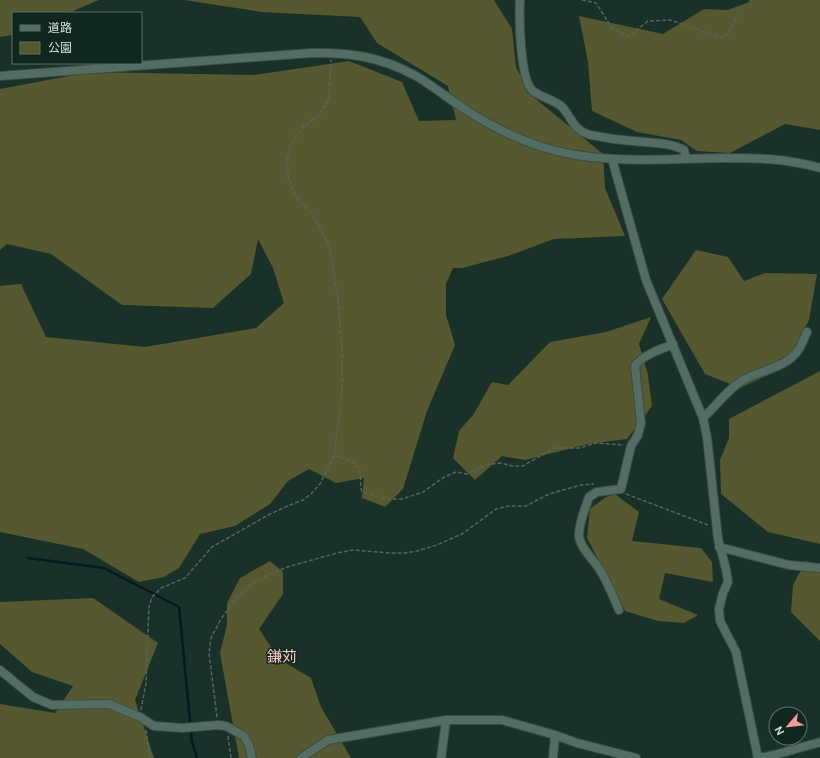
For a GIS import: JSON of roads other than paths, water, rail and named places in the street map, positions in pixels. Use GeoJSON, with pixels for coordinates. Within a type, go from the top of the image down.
{"type":"FeatureCollection","features":[{"type":"Feature","properties":{"kind":"street"},"geometry":{"type":"LineString","coordinates":[[520,0],[524,70],[526,81],[534,92],[553,100],[563,108],[576,127],[583,133],[615,139],[652,142],[678,147],[684,150],[686,158]]}},
{"type":"Feature","properties":{"kind":"street"},"geometry":{"type":"LineString","coordinates":[[0,76],[331,52],[352,54],[373,58],[416,76],[467,111],[496,128],[542,147],[612,159],[768,158],[797,162],[820,168]]}},
{"type":"Feature","properties":{"kind":"street"},"geometry":{"type":"LineString","coordinates":[[612,159],[646,280],[703,418],[707,437],[719,547],[726,569],[728,582],[718,609],[720,621],[736,652],[758,758],[820,742]]}},
{"type":"Feature","properties":{"kind":"street"},"geometry":{"type":"LineString","coordinates":[[703,418],[730,390],[744,380],[777,366],[792,357],[799,350],[807,332]]}},
{"type":"Feature","properties":{"kind":"street"},"geometry":{"type":"LineString","coordinates":[[619,610],[600,570],[581,543],[579,536],[580,526],[589,496],[597,492],[621,489],[631,446],[638,435],[641,423],[635,366],[639,361],[647,356],[673,344]]}},
{"type":"Feature","properties":{"kind":"street"},"geometry":{"type":"LineString","coordinates":[[719,547],[790,565],[820,568]]}},
{"type":"Feature","properties":{"kind":"street"},"geometry":{"type":"LineString","coordinates":[[1,672],[33,698],[52,705],[109,704],[140,717],[154,726],[182,728],[222,726],[244,736],[249,745],[252,758]]}},
{"type":"Feature","properties":{"kind":"street"},"geometry":{"type":"LineString","coordinates":[[441,758],[446,720]]}},
{"type":"Feature","properties":{"kind":"street"},"geometry":{"type":"LineString","coordinates":[[301,758],[328,740],[446,720],[502,720],[577,743],[636,758]]}},
{"type":"Feature","properties":{"kind":"street"},"geometry":{"type":"LineString","coordinates":[[553,758],[555,735]]}},
{"type":"Feature","properties":{"kind":"waterway"},"geometry":{"type":"LineString","coordinates":[[28,558],[104,568],[179,607],[192,742],[197,758]]}},
{"type":"Feature","properties":{"kind":"district","name":"鎌苅"},"geometry":{"type":"Point","coordinates":[282,656]}}]}
